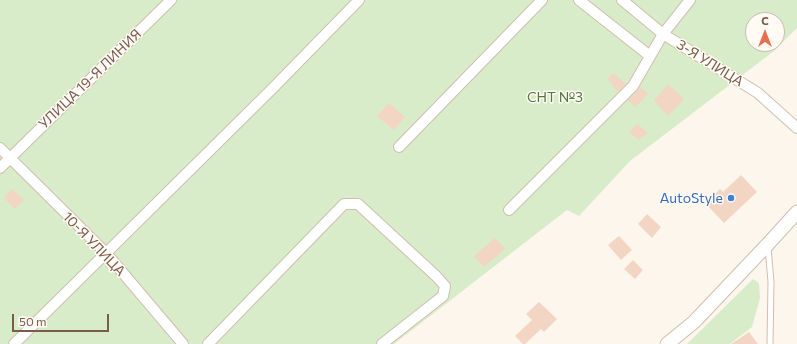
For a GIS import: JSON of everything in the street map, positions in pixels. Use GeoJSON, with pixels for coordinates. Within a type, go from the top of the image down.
{"type":"FeatureCollection","features":[{"type":"Feature","properties":{"kind":"street","name":"УЛИЦА 19-Я ЛИНИЯ"},"geometry":{"type":"LineString","coordinates":[[0,168],[172,0]]}},
{"type":"Feature","properties":{"kind":"street"},"geometry":{"type":"LineString","coordinates":[[14,344],[272,89],[359,0]]}},
{"type":"Feature","properties":{"kind":"street"},"geometry":{"type":"LineString","coordinates":[[399,147],[542,0]]}},
{"type":"Feature","properties":{"kind":"street"},"geometry":{"type":"LineString","coordinates":[[579,0],[650,56]]}},
{"type":"Feature","properties":{"kind":"street","name":"3-Я УЛИЦА"},"geometry":{"type":"LineString","coordinates":[[622,0],[663,34],[758,93],[797,128]]}},
{"type":"Feature","properties":{"kind":"street"},"geometry":{"type":"LineString","coordinates":[[509,210],[633,86],[663,34],[690,0]]}},
{"type":"Feature","properties":{"kind":"street","name":"10-Я УЛИЦА"},"geometry":{"type":"LineString","coordinates":[[0,148],[106,253],[183,344]]}},
{"type":"Feature","properties":{"kind":"street"},"geometry":{"type":"LineString","coordinates":[[208,344],[344,204],[358,204],[445,286],[443,296],[382,344]]}},
{"type":"Feature","properties":{"kind":"street"},"geometry":{"type":"LineString","coordinates":[[667,344],[694,322],[797,212]]}},
{"type":"Feature","properties":{"kind":"lane"},"geometry":{"type":"LineString","coordinates":[[768,244],[771,282],[770,344]]}},
{"type":"Feature","properties":{"kind":"green space","name":"СНТ №3"},"geometry":{"type":"Polygon","coordinates":[[[0,0],[797,0],[797,28],[785,40],[785,12],[745,12],[745,52],[773,52],[630,161],[579,216],[567,210],[394,344],[0,344],[0,0]]]}},
{"type":"Feature","properties":{"kind":"green space"},"geometry":{"type":"Polygon","coordinates":[[[753,279],[759,283],[760,298],[752,327],[730,344],[687,344],[753,279]]]}},
{"type":"Feature","properties":{"kind":"building"},"geometry":{"type":"Polygon","coordinates":[[[613,73],[626,84],[618,92],[607,79],[613,73]]]}},
{"type":"Feature","properties":{"kind":"building"},"geometry":{"type":"Polygon","coordinates":[[[668,84],[684,99],[668,116],[654,101],[668,84]]]}},
{"type":"Feature","properties":{"kind":"building"},"geometry":{"type":"Polygon","coordinates":[[[640,87],[648,94],[635,107],[628,100],[638,91],[640,87]]]}},
{"type":"Feature","properties":{"kind":"building"},"geometry":{"type":"Polygon","coordinates":[[[389,103],[405,117],[394,130],[377,116],[389,103]]]}},
{"type":"Feature","properties":{"kind":"building"},"geometry":{"type":"Polygon","coordinates":[[[637,124],[648,133],[639,140],[629,132],[637,124]]]}},
{"type":"Feature","properties":{"kind":"building","name":"AutoStyle"},"geometry":{"type":"Polygon","coordinates":[[[741,175],[757,192],[724,223],[705,203],[720,189],[723,192],[741,175]]]}},
{"type":"Feature","properties":{"kind":"building"},"geometry":{"type":"Polygon","coordinates":[[[12,189],[24,200],[15,209],[4,198],[12,189]]]}},
{"type":"Feature","properties":{"kind":"building"},"geometry":{"type":"Polygon","coordinates":[[[647,214],[661,227],[652,238],[638,224],[647,214]]]}},
{"type":"Feature","properties":{"kind":"building"},"geometry":{"type":"Polygon","coordinates":[[[619,236],[632,250],[621,260],[608,245],[619,236]]]}},
{"type":"Feature","properties":{"kind":"building"},"geometry":{"type":"Polygon","coordinates":[[[495,238],[505,249],[484,267],[474,256],[495,238]]]}},
{"type":"Feature","properties":{"kind":"building"},"geometry":{"type":"Polygon","coordinates":[[[633,260],[643,270],[635,279],[624,269],[633,260]]]}},
{"type":"Feature","properties":{"kind":"building"},"geometry":{"type":"Polygon","coordinates":[[[539,302],[557,319],[544,332],[541,329],[525,344],[523,344],[515,336],[532,320],[526,314],[539,302]]]}},
{"type":"Feature","properties":{"kind":"building"},"geometry":{"type":"Polygon","coordinates":[[[749,332],[758,344],[731,344],[749,332]]]}},
{"type":"Feature","properties":{"kind":"place","name":"AutoStyle"},"geometry":{"type":"Point","coordinates":[731,198]}}]}
